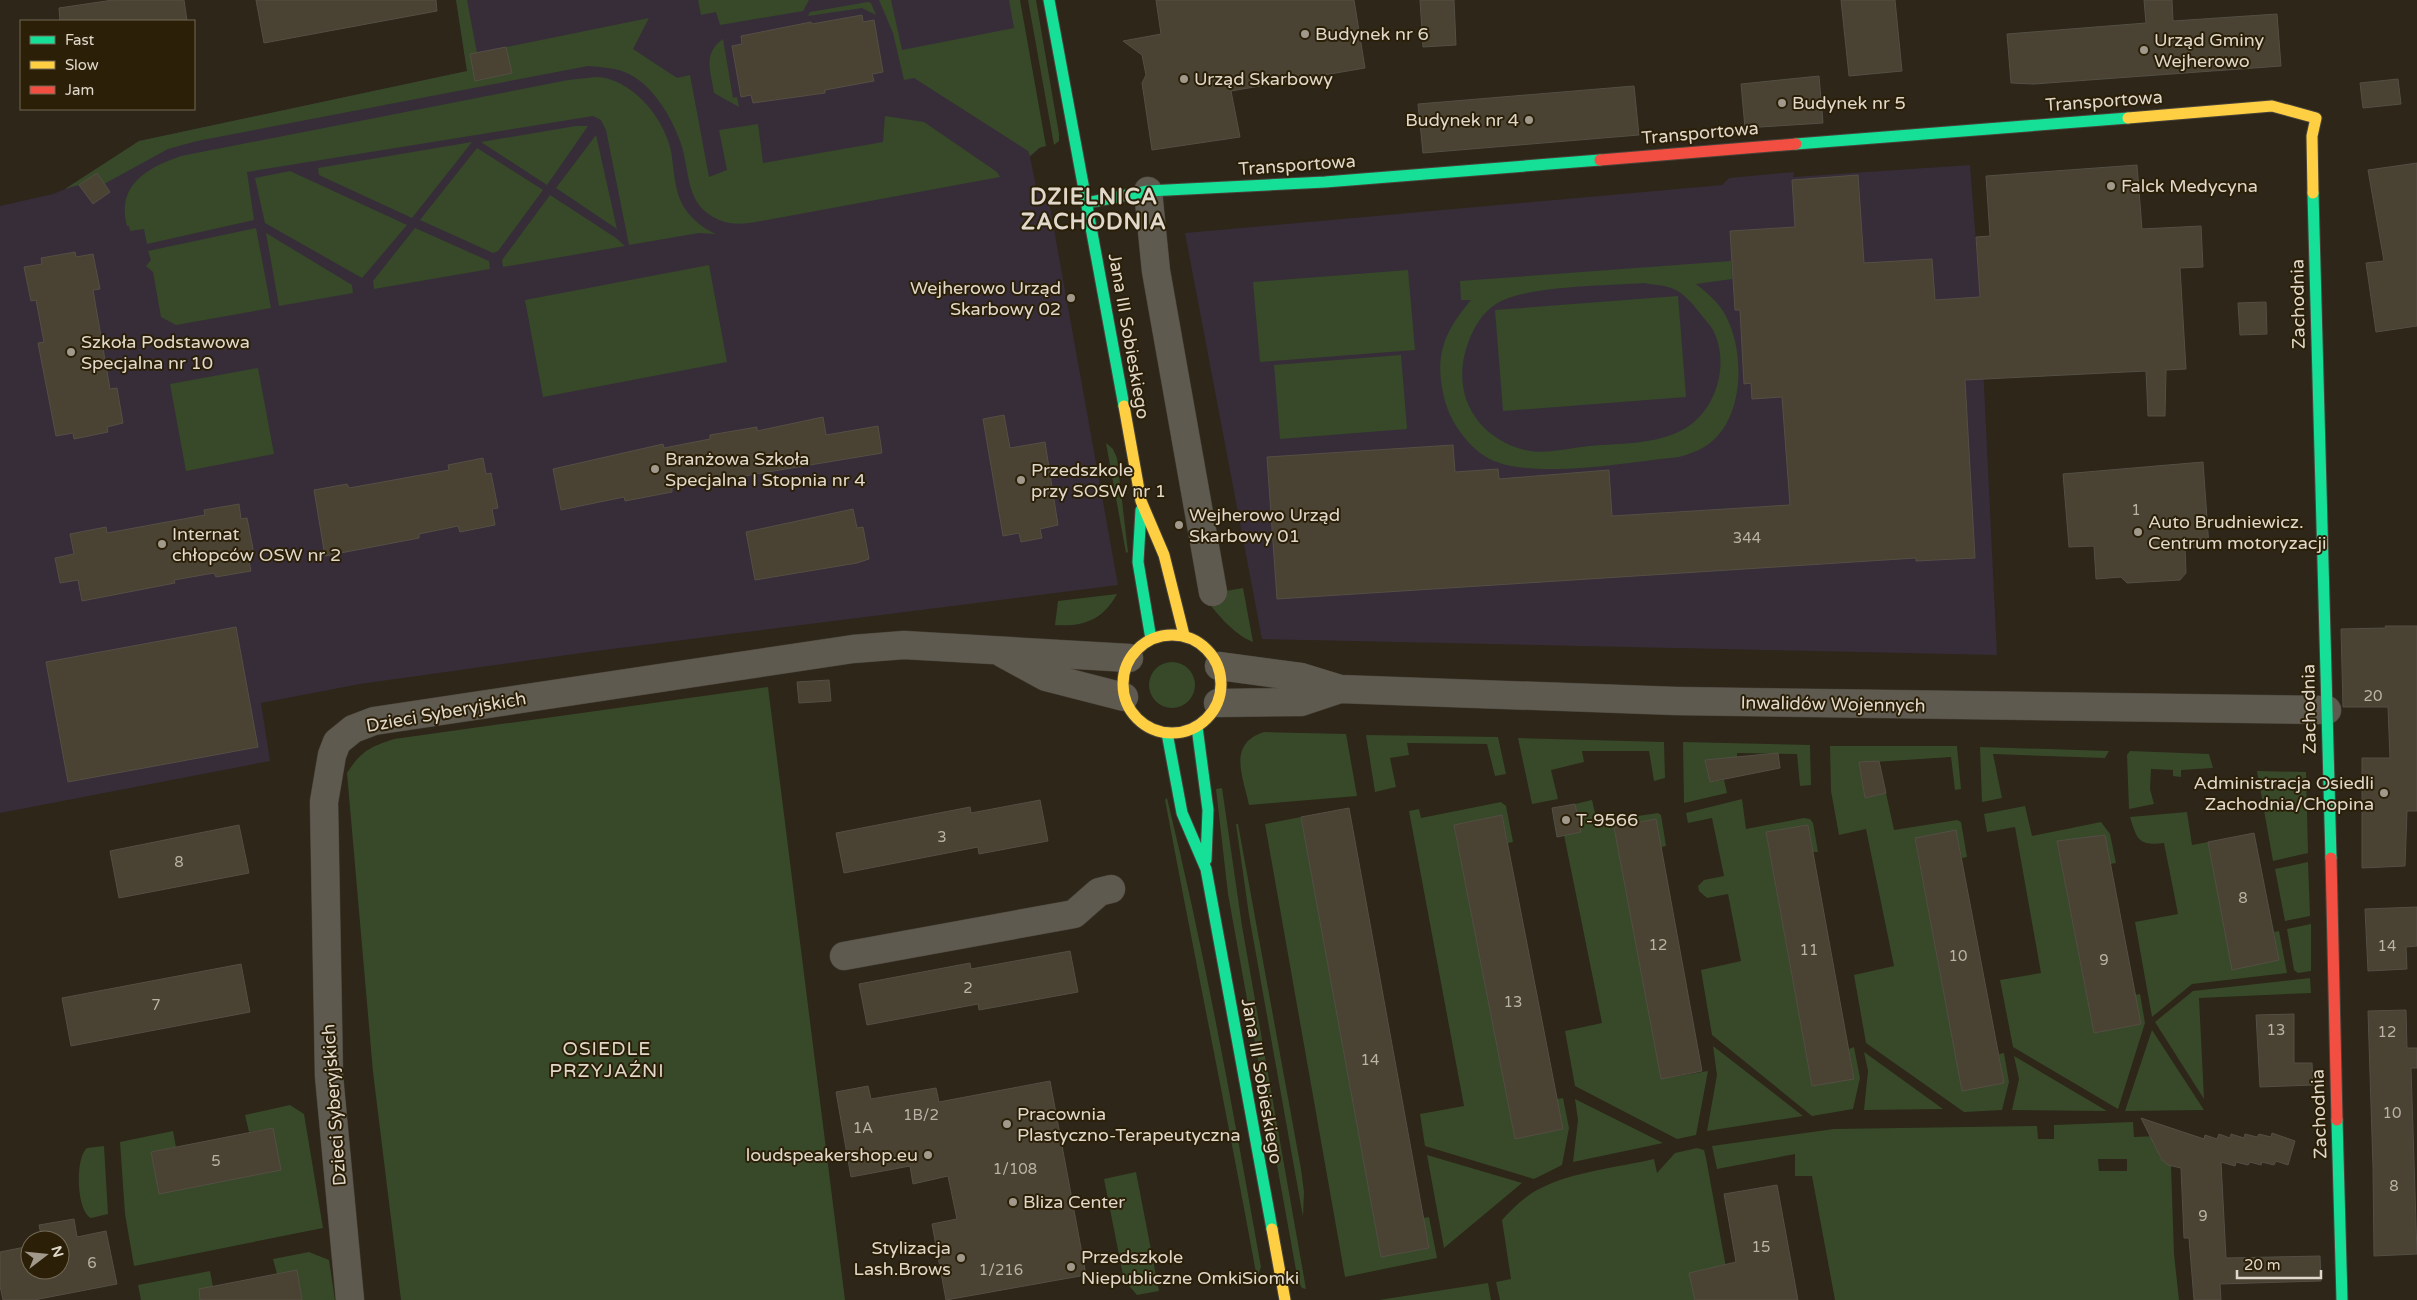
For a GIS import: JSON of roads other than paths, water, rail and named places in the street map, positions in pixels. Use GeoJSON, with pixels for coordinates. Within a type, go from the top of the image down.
{"type":"FeatureCollection","features":[{"type":"Feature","properties":{"kind":"street","name":"Jana III Sobieskiego"},"geometry":{"type":"LineString","coordinates":[[1049,0],[1141,501],[1164,555],[1184,635]]}},
{"type":"Feature","properties":{"kind":"street","name":"Transportowa"},"geometry":{"type":"LineString","coordinates":[[1086,202],[1148,191],[1325,182],[2272,106],[2316,118]]}},
{"type":"Feature","properties":{"kind":"street","name":"Zachodnia"},"geometry":{"type":"LineString","coordinates":[[2316,118],[2312,136],[2342,1300]]}},
{"type":"Feature","properties":{"kind":"street"},"geometry":{"type":"LineString","coordinates":[[1148,191],[1156,271],[1214,592]]}},
{"type":"Feature","properties":{"kind":"street","name":"Jana III Sobieskiego"},"geometry":{"type":"LineString","coordinates":[[1141,501],[1138,562],[1151,639]]}},
{"type":"Feature","properties":{"kind":"street"},"geometry":{"type":"LineString","coordinates":[[1167,634],[1184,635],[1199,642],[1211,652],[1219,666],[1222,678],[1218,703],[1210,716],[1197,727],[1182,733],[1167,733],[1148,727],[1133,714],[1124,697],[1122,683],[1129,658],[1138,647],[1151,639],[1167,634]]}},
{"type":"Feature","properties":{"kind":"street","name":"Dzieci Syberyjskich"},"geometry":{"type":"LineString","coordinates":[[350,1300],[329,1067],[324,802],[328,769],[337,742],[353,729],[374,721],[853,649],[904,645],[1129,658]]}},
{"type":"Feature","properties":{"kind":"street","name":"Dzieci Syberyjskich"},"geometry":{"type":"LineString","coordinates":[[996,649],[1046,677],[1124,697]]}},
{"type":"Feature","properties":{"kind":"street","name":"Inwalidów Wojennych"},"geometry":{"type":"LineString","coordinates":[[1219,666],[1301,677],[1340,689],[1676,701],[2327,710]]}},
{"type":"Feature","properties":{"kind":"street","name":"Inwalidów Wojennych"},"geometry":{"type":"LineString","coordinates":[[1218,703],[1301,702],[1340,689]]}},
{"type":"Feature","properties":{"kind":"street","name":"Jana III Sobieskiego"},"geometry":{"type":"LineString","coordinates":[[1197,727],[1208,810],[1206,869],[1285,1300]]}},
{"type":"Feature","properties":{"kind":"street","name":"Jana III Sobieskiego"},"geometry":{"type":"LineString","coordinates":[[1167,733],[1182,813],[1206,869]]}},
{"type":"Feature","properties":{"kind":"street"},"geometry":{"type":"LineString","coordinates":[[844,956],[1074,914],[1099,892],[1111,889]]}},
{"type":"Feature","properties":{"kind":"place","name":"Budynek nr 6"},"geometry":{"type":"Point","coordinates":[1305,34]}},
{"type":"Feature","properties":{"kind":"place","name":"Urząd Gminy Wejherowo"},"geometry":{"type":"Point","coordinates":[2144,50]}},
{"type":"Feature","properties":{"kind":"place","name":"Urząd Skarbowy"},"geometry":{"type":"Point","coordinates":[1184,79]}},
{"type":"Feature","properties":{"kind":"place","name":"Budynek nr 5"},"geometry":{"type":"Point","coordinates":[1782,103]}},
{"type":"Feature","properties":{"kind":"place","name":"Budynek nr 4"},"geometry":{"type":"Point","coordinates":[1529,120]}},
{"type":"Feature","properties":{"kind":"place","name":"Falck Medycyna"},"geometry":{"type":"Point","coordinates":[2111,186]}},
{"type":"Feature","properties":{"kind":"place","name":"Wejherowo Urząd Skarbowy 02"},"geometry":{"type":"Point","coordinates":[1071,298]}},
{"type":"Feature","properties":{"kind":"place","name":"Szkoła Podstawowa Specjalna nr 10"},"geometry":{"type":"Point","coordinates":[71,352]}},
{"type":"Feature","properties":{"kind":"place","name":"Branżowa Szkoła Specjalna I Stopnia nr 4"},"geometry":{"type":"Point","coordinates":[655,469]}},
{"type":"Feature","properties":{"kind":"place","name":"Przedszkole przy SOSW nr 1"},"geometry":{"type":"Point","coordinates":[1021,480]}},
{"type":"Feature","properties":{"kind":"place","name":"Wejherowo Urząd Skarbowy 01"},"geometry":{"type":"Point","coordinates":[1179,525]}},
{"type":"Feature","properties":{"kind":"place","name":"Auto Brudniewicz. Centrum motoryzacji"},"geometry":{"type":"Point","coordinates":[2138,532]}},
{"type":"Feature","properties":{"kind":"place","name":"Internat chłopców OSW nr 2"},"geometry":{"type":"Point","coordinates":[162,544]}},
{"type":"Feature","properties":{"kind":"place","name":"Administracja Osiedli Zachodnia/Chopina"},"geometry":{"type":"Point","coordinates":[2384,793]}},
{"type":"Feature","properties":{"kind":"place","name":"T-9566"},"geometry":{"type":"Point","coordinates":[1566,820]}},
{"type":"Feature","properties":{"kind":"place","name":"Pracownia Plastyczno-Terapeutyczna"},"geometry":{"type":"Point","coordinates":[1007,1124]}},
{"type":"Feature","properties":{"kind":"place","name":"loudspeakershop.eu"},"geometry":{"type":"Point","coordinates":[928,1155]}},
{"type":"Feature","properties":{"kind":"place","name":"Bliza Center"},"geometry":{"type":"Point","coordinates":[1013,1202]}},
{"type":"Feature","properties":{"kind":"place","name":"Stylizacja Lash.Brows"},"geometry":{"type":"Point","coordinates":[961,1258]}},
{"type":"Feature","properties":{"kind":"place","name":"Przedszkole Niepubliczne OmkiSiomki"},"geometry":{"type":"Point","coordinates":[1071,1267]}},
{"type":"Feature","properties":{"kind":"district","name":"DZIELNICA ZACHODNIA"},"geometry":{"type":"Point","coordinates":[1094,209]}},
{"type":"Feature","properties":{"kind":"district","name":"OSIEDLE PRZYJAŹNI"},"geometry":{"type":"Point","coordinates":[607,1059]}}]}
